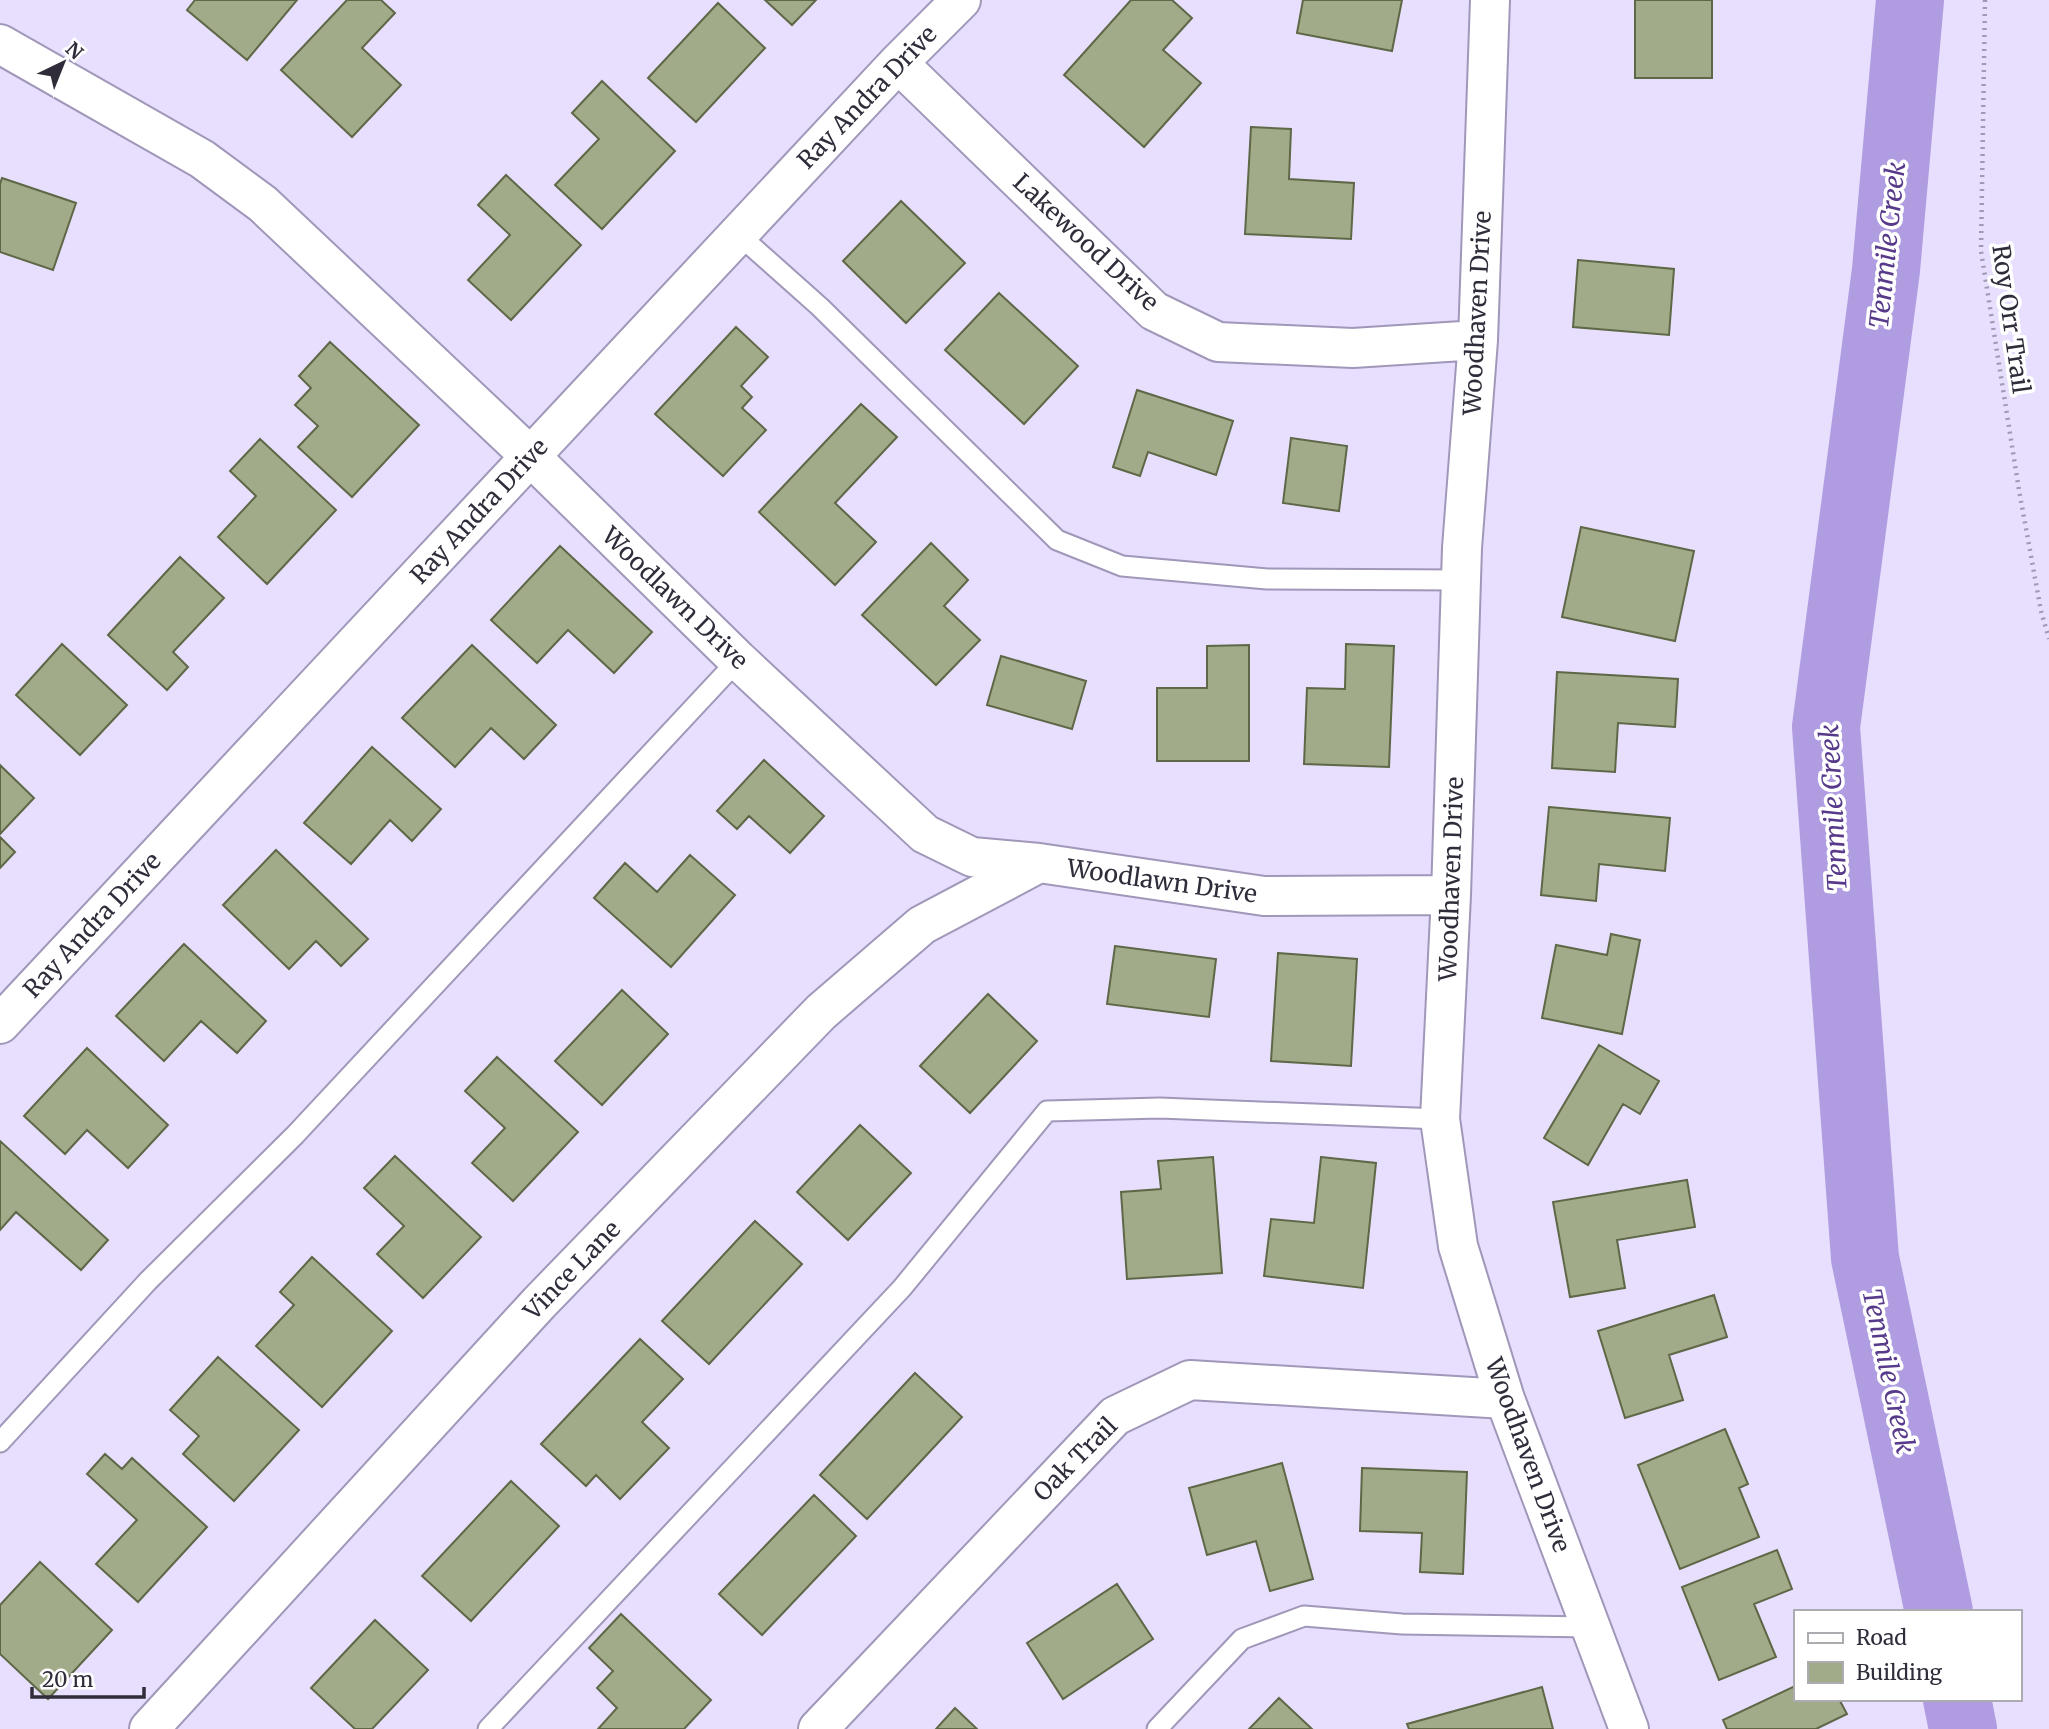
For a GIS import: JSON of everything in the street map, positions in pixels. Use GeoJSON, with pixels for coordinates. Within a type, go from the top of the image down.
{"type":"FeatureCollection","features":[{"type":"Feature","properties":{"kind":"street","name":"Ray Andra Drive"},"geometry":{"type":"LineString","coordinates":[[0,1024],[898,63],[961,0]]}},
{"type":"Feature","properties":{"kind":"street","name":"Woodhaven Drive"},"geometry":{"type":"LineString","coordinates":[[1490,0],[1478,340],[1461,580],[1451,895],[1440,1119],[1458,1246],[1505,1399],[1629,1729]]}},
{"type":"Feature","properties":{"kind":"street","name":"Woodlawn Drive"},"geometry":{"type":"LineString","coordinates":[[0,44],[202,159],[263,204],[530,456],[738,660],[925,834],[972,857],[1040,863],[1264,896],[1451,895]]}},
{"type":"Feature","properties":{"kind":"street","name":"Lakewood Drive"},"geometry":{"type":"LineString","coordinates":[[898,63],[1154,311],[1218,342],[1353,348],[1478,340]]}},
{"type":"Feature","properties":{"kind":"street","name":"Vince Lane"},"geometry":{"type":"LineString","coordinates":[[149,1729],[539,1303],[821,1012],[922,925],[1040,863]]}},
{"type":"Feature","properties":{"kind":"street","name":"Oak Trail"},"geometry":{"type":"LineString","coordinates":[[818,1729],[1115,1416],[1190,1380],[1505,1399]]}},
{"type":"Feature","properties":{"kind":"lane"},"geometry":{"type":"LineString","coordinates":[[738,234],[820,307],[1057,540],[1122,566],[1267,579],[1461,580]]}},
{"type":"Feature","properties":{"kind":"lane"},"geometry":{"type":"LineString","coordinates":[[0,1442],[148,1281],[295,1135],[738,660]]}},
{"type":"Feature","properties":{"kind":"lane"},"geometry":{"type":"LineString","coordinates":[[488,1729],[902,1288],[1046,1111],[1160,1108],[1440,1119]]}},
{"type":"Feature","properties":{"kind":"lane"},"geometry":{"type":"LineString","coordinates":[[1157,1729],[1242,1639],[1304,1616],[1402,1625],[1591,1627]]}},
{"type":"Feature","properties":{"kind":"path","name":"Roy Orr Trail"},"geometry":{"type":"LineString","coordinates":[[1985,0],[1982,251],[2019,490],[2041,611],[2049,639]]}},
{"type":"Feature","properties":{"kind":"building"},"geometry":{"type":"Polygon","coordinates":[[[195,0],[297,0],[247,60],[187,10],[195,0]]]}},
{"type":"Feature","properties":{"kind":"building"},"geometry":{"type":"Polygon","coordinates":[[[347,0],[381,0],[395,13],[362,48],[401,85],[352,137],[281,70],[347,0]]]}},
{"type":"Feature","properties":{"kind":"building"},"geometry":{"type":"Polygon","coordinates":[[[765,0],[816,0],[792,25],[765,0]]]}},
{"type":"Feature","properties":{"kind":"building"},"geometry":{"type":"Polygon","coordinates":[[[1131,0],[1172,0],[1192,18],[1163,50],[1201,83],[1144,147],[1064,75],[1131,0]]]}},
{"type":"Feature","properties":{"kind":"building"},"geometry":{"type":"Polygon","coordinates":[[[1303,0],[1402,0],[1392,51],[1297,33],[1303,0]]]}},
{"type":"Feature","properties":{"kind":"building"},"geometry":{"type":"Polygon","coordinates":[[[1635,0],[1712,0],[1712,78],[1635,78],[1635,0]]]}},
{"type":"Feature","properties":{"kind":"building"},"geometry":{"type":"Polygon","coordinates":[[[718,3],[765,48],[696,122],[648,78],[718,3]]]}},
{"type":"Feature","properties":{"kind":"building"},"geometry":{"type":"Polygon","coordinates":[[[602,81],[675,151],[602,229],[555,185],[599,139],[572,113],[602,81]]]}},
{"type":"Feature","properties":{"kind":"building"},"geometry":{"type":"Polygon","coordinates":[[[1251,127],[1291,129],[1289,179],[1354,183],[1351,239],[1245,234],[1251,127]]]}},
{"type":"Feature","properties":{"kind":"building"},"geometry":{"type":"Polygon","coordinates":[[[506,175],[581,245],[511,320],[468,280],[510,235],[478,205],[506,175]]]}},
{"type":"Feature","properties":{"kind":"building"},"geometry":{"type":"Polygon","coordinates":[[[2,178],[76,203],[53,270],[0,252],[2,178]]]}},
{"type":"Feature","properties":{"kind":"building"},"geometry":{"type":"Polygon","coordinates":[[[901,201],[965,263],[906,323],[843,261],[901,201]]]}},
{"type":"Feature","properties":{"kind":"building"},"geometry":{"type":"Polygon","coordinates":[[[1578,260],[1674,269],[1669,335],[1573,327],[1578,260]]]}},
{"type":"Feature","properties":{"kind":"building"},"geometry":{"type":"Polygon","coordinates":[[[999,293],[1078,366],[1024,424],[945,350],[999,293]]]}},
{"type":"Feature","properties":{"kind":"building"},"geometry":{"type":"Polygon","coordinates":[[[736,327],[768,357],[741,386],[752,397],[742,408],[766,430],[723,476],[655,414],[736,327]]]}},
{"type":"Feature","properties":{"kind":"building"},"geometry":{"type":"Polygon","coordinates":[[[330,342],[419,425],[352,497],[298,447],[318,426],[295,405],[311,388],[299,376],[330,342]]]}},
{"type":"Feature","properties":{"kind":"building"},"geometry":{"type":"Polygon","coordinates":[[[1137,390],[1233,421],[1216,475],[1148,452],[1140,476],[1113,467],[1137,390]]]}},
{"type":"Feature","properties":{"kind":"building"},"geometry":{"type":"Polygon","coordinates":[[[861,404],[897,437],[835,503],[876,542],[835,585],[759,512],[861,404]]]}},
{"type":"Feature","properties":{"kind":"building"},"geometry":{"type":"Polygon","coordinates":[[[1291,438],[1347,446],[1339,511],[1283,503],[1291,438]]]}},
{"type":"Feature","properties":{"kind":"building"},"geometry":{"type":"Polygon","coordinates":[[[260,439],[336,510],[267,584],[218,537],[256,496],[230,471],[260,439]]]}},
{"type":"Feature","properties":{"kind":"building"},"geometry":{"type":"Polygon","coordinates":[[[1581,527],[1694,551],[1675,641],[1562,617],[1581,527]]]}},
{"type":"Feature","properties":{"kind":"building"},"geometry":{"type":"Polygon","coordinates":[[[931,543],[968,580],[944,606],[980,640],[936,685],[862,615],[931,543]]]}},
{"type":"Feature","properties":{"kind":"building"},"geometry":{"type":"Polygon","coordinates":[[[560,546],[652,632],[614,673],[568,630],[537,663],[491,620],[560,546]]]}},
{"type":"Feature","properties":{"kind":"building"},"geometry":{"type":"Polygon","coordinates":[[[180,557],[224,598],[173,652],[188,667],[167,690],[108,635],[180,557]]]}},
{"type":"Feature","properties":{"kind":"building"},"geometry":{"type":"Polygon","coordinates":[[[62,644],[127,705],[80,755],[16,695],[62,644]]]}},
{"type":"Feature","properties":{"kind":"building"},"geometry":{"type":"Polygon","coordinates":[[[1346,644],[1394,646],[1389,767],[1304,764],[1307,688],[1345,689],[1346,644]]]}},
{"type":"Feature","properties":{"kind":"building"},"geometry":{"type":"Polygon","coordinates":[[[472,645],[556,725],[524,759],[491,728],[455,767],[402,718],[472,645]]]}},
{"type":"Feature","properties":{"kind":"building"},"geometry":{"type":"Polygon","coordinates":[[[1249,645],[1249,761],[1157,761],[1157,688],[1207,688],[1207,646],[1249,645]]]}},
{"type":"Feature","properties":{"kind":"building"},"geometry":{"type":"Polygon","coordinates":[[[1001,656],[1086,681],[1072,729],[987,705],[1001,656]]]}},
{"type":"Feature","properties":{"kind":"building"},"geometry":{"type":"Polygon","coordinates":[[[1557,672],[1678,679],[1675,727],[1618,723],[1615,772],[1552,768],[1557,672]]]}},
{"type":"Feature","properties":{"kind":"building"},"geometry":{"type":"Polygon","coordinates":[[[372,747],[441,809],[412,841],[390,820],[351,864],[304,823],[372,747]]]}},
{"type":"Feature","properties":{"kind":"building"},"geometry":{"type":"Polygon","coordinates":[[[764,760],[824,816],[790,853],[749,816],[737,829],[717,811],[764,760]]]}},
{"type":"Feature","properties":{"kind":"building"},"geometry":{"type":"Polygon","coordinates":[[[0,765],[34,798],[0,834],[0,765]]]}},
{"type":"Feature","properties":{"kind":"building"},"geometry":{"type":"Polygon","coordinates":[[[1549,807],[1670,818],[1665,871],[1599,864],[1596,901],[1541,895],[1549,807]]]}},
{"type":"Feature","properties":{"kind":"building"},"geometry":{"type":"Polygon","coordinates":[[[0,837],[15,852],[0,868],[0,837]]]}},
{"type":"Feature","properties":{"kind":"building"},"geometry":{"type":"Polygon","coordinates":[[[276,850],[368,939],[341,966],[316,941],[289,969],[223,905],[276,850]]]}},
{"type":"Feature","properties":{"kind":"building"},"geometry":{"type":"Polygon","coordinates":[[[690,855],[735,895],[671,967],[594,898],[625,863],[657,892],[690,855]]]}},
{"type":"Feature","properties":{"kind":"building"},"geometry":{"type":"Polygon","coordinates":[[[1611,934],[1640,940],[1622,1034],[1542,1018],[1556,945],[1607,955],[1611,934]]]}},
{"type":"Feature","properties":{"kind":"building"},"geometry":{"type":"Polygon","coordinates":[[[184,944],[266,1021],[237,1053],[201,1021],[164,1061],[116,1016],[184,944]]]}},
{"type":"Feature","properties":{"kind":"building"},"geometry":{"type":"Polygon","coordinates":[[[1115,946],[1216,959],[1209,1017],[1107,1004],[1115,946]]]}},
{"type":"Feature","properties":{"kind":"building"},"geometry":{"type":"Polygon","coordinates":[[[1278,953],[1357,959],[1351,1066],[1271,1061],[1278,953]]]}},
{"type":"Feature","properties":{"kind":"building"},"geometry":{"type":"Polygon","coordinates":[[[622,990],[668,1034],[602,1105],[555,1061],[622,990]]]}},
{"type":"Feature","properties":{"kind":"building"},"geometry":{"type":"Polygon","coordinates":[[[988,994],[1037,1041],[970,1113],[920,1066],[988,994]]]}},
{"type":"Feature","properties":{"kind":"building"},"geometry":{"type":"Polygon","coordinates":[[[1599,1045],[1659,1081],[1640,1114],[1623,1104],[1588,1165],[1544,1138],[1599,1045]]]}},
{"type":"Feature","properties":{"kind":"building"},"geometry":{"type":"Polygon","coordinates":[[[87,1048],[168,1125],[128,1168],[87,1130],[65,1154],[24,1116],[87,1048]]]}},
{"type":"Feature","properties":{"kind":"building"},"geometry":{"type":"Polygon","coordinates":[[[497,1057],[578,1132],[513,1201],[472,1163],[505,1128],[465,1091],[497,1057]]]}},
{"type":"Feature","properties":{"kind":"building"},"geometry":{"type":"Polygon","coordinates":[[[860,1125],[911,1173],[848,1240],[797,1192],[860,1125]]]}},
{"type":"Feature","properties":{"kind":"building"},"geometry":{"type":"Polygon","coordinates":[[[0,1141],[108,1240],[81,1270],[16,1212],[0,1230],[0,1141]]]}},
{"type":"Feature","properties":{"kind":"building"},"geometry":{"type":"Polygon","coordinates":[[[395,1156],[481,1237],[423,1298],[377,1254],[404,1226],[364,1188],[395,1156]]]}},
{"type":"Feature","properties":{"kind":"building"},"geometry":{"type":"Polygon","coordinates":[[[1213,1157],[1222,1273],[1127,1279],[1121,1192],[1161,1189],[1158,1161],[1213,1157]]]}},
{"type":"Feature","properties":{"kind":"building"},"geometry":{"type":"Polygon","coordinates":[[[1321,1157],[1376,1163],[1363,1288],[1264,1276],[1271,1219],[1314,1223],[1321,1157]]]}},
{"type":"Feature","properties":{"kind":"building"},"geometry":{"type":"Polygon","coordinates":[[[1687,1180],[1695,1227],[1617,1240],[1625,1288],[1570,1297],[1553,1202],[1687,1180]]]}},
{"type":"Feature","properties":{"kind":"building"},"geometry":{"type":"Polygon","coordinates":[[[755,1221],[802,1264],[709,1364],[662,1321],[755,1221]]]}},
{"type":"Feature","properties":{"kind":"building"},"geometry":{"type":"Polygon","coordinates":[[[312,1257],[392,1331],[322,1407],[256,1346],[294,1305],[280,1292],[312,1257]]]}},
{"type":"Feature","properties":{"kind":"building"},"geometry":{"type":"Polygon","coordinates":[[[1714,1295],[1727,1337],[1669,1355],[1683,1400],[1625,1418],[1598,1331],[1714,1295]]]}},
{"type":"Feature","properties":{"kind":"building"},"geometry":{"type":"Polygon","coordinates":[[[640,1339],[683,1379],[642,1422],[669,1448],[620,1499],[596,1475],[586,1486],[541,1444],[640,1339]]]}},
{"type":"Feature","properties":{"kind":"building"},"geometry":{"type":"Polygon","coordinates":[[[218,1357],[299,1430],[234,1501],[183,1454],[199,1436],[170,1410],[218,1357]]]}},
{"type":"Feature","properties":{"kind":"building"},"geometry":{"type":"Polygon","coordinates":[[[915,1373],[962,1417],[867,1519],[820,1475],[915,1373]]]}},
{"type":"Feature","properties":{"kind":"building"},"geometry":{"type":"Polygon","coordinates":[[[1725,1429],[1748,1484],[1739,1488],[1759,1537],[1680,1569],[1638,1465],[1725,1429]]]}},
{"type":"Feature","properties":{"kind":"building"},"geometry":{"type":"Polygon","coordinates":[[[105,1454],[122,1469],[132,1458],[207,1527],[138,1602],[96,1564],[137,1520],[87,1474],[105,1454]]]}},
{"type":"Feature","properties":{"kind":"building"},"geometry":{"type":"Polygon","coordinates":[[[1282,1463],[1313,1579],[1270,1591],[1256,1541],[1207,1555],[1189,1488],[1282,1463]]]}},
{"type":"Feature","properties":{"kind":"building"},"geometry":{"type":"Polygon","coordinates":[[[1362,1468],[1467,1472],[1463,1574],[1420,1572],[1422,1533],[1360,1531],[1362,1468]]]}},
{"type":"Feature","properties":{"kind":"building"},"geometry":{"type":"Polygon","coordinates":[[[511,1481],[559,1526],[471,1621],[422,1576],[511,1481]]]}},
{"type":"Feature","properties":{"kind":"building"},"geometry":{"type":"Polygon","coordinates":[[[814,1495],[856,1536],[762,1635],[719,1594],[814,1495]]]}},
{"type":"Feature","properties":{"kind":"building"},"geometry":{"type":"Polygon","coordinates":[[[1777,1550],[1792,1589],[1754,1604],[1776,1657],[1719,1680],[1682,1587],[1777,1550]]]}},
{"type":"Feature","properties":{"kind":"building"},"geometry":{"type":"Polygon","coordinates":[[[40,1562],[112,1630],[48,1699],[0,1654],[0,1605],[40,1562]]]}},
{"type":"Feature","properties":{"kind":"building"},"geometry":{"type":"Polygon","coordinates":[[[1117,1584],[1153,1639],[1063,1699],[1027,1643],[1117,1584]]]}},
{"type":"Feature","properties":{"kind":"building"},"geometry":{"type":"Polygon","coordinates":[[[621,1614],[711,1700],[684,1729],[598,1729],[617,1708],[597,1688],[613,1671],[589,1648],[621,1614]]]}},
{"type":"Feature","properties":{"kind":"building"},"geometry":{"type":"Polygon","coordinates":[[[375,1620],[428,1670],[372,1729],[355,1729],[311,1688],[375,1620]]]}},
{"type":"Feature","properties":{"kind":"building"},"geometry":{"type":"Polygon","coordinates":[[[1794,1686],[1794,1701],[1840,1701],[1847,1714],[1816,1729],[1727,1729],[1723,1720],[1794,1686]]]}},
{"type":"Feature","properties":{"kind":"building"},"geometry":{"type":"Polygon","coordinates":[[[1542,1687],[1553,1729],[1409,1729],[1407,1724],[1542,1687]]]}},
{"type":"Feature","properties":{"kind":"building"},"geometry":{"type":"Polygon","coordinates":[[[1279,1698],[1312,1729],[1249,1729],[1279,1698]]]}},
{"type":"Feature","properties":{"kind":"building"},"geometry":{"type":"Polygon","coordinates":[[[955,1708],[977,1729],[936,1729],[955,1708]]]}},
{"type":"Feature","properties":{"kind":"waterway","name":"Tenmile Creek"},"geometry":{"type":"LineString","coordinates":[[1910,0],[1886,270],[1826,727],[1865,1258],[1939,1610]]}},
{"type":"Feature","properties":{"kind":"waterway","name":"Tenmile Creek"},"geometry":{"type":"LineString","coordinates":[[1957,1701],[1963,1729]]}}]}
